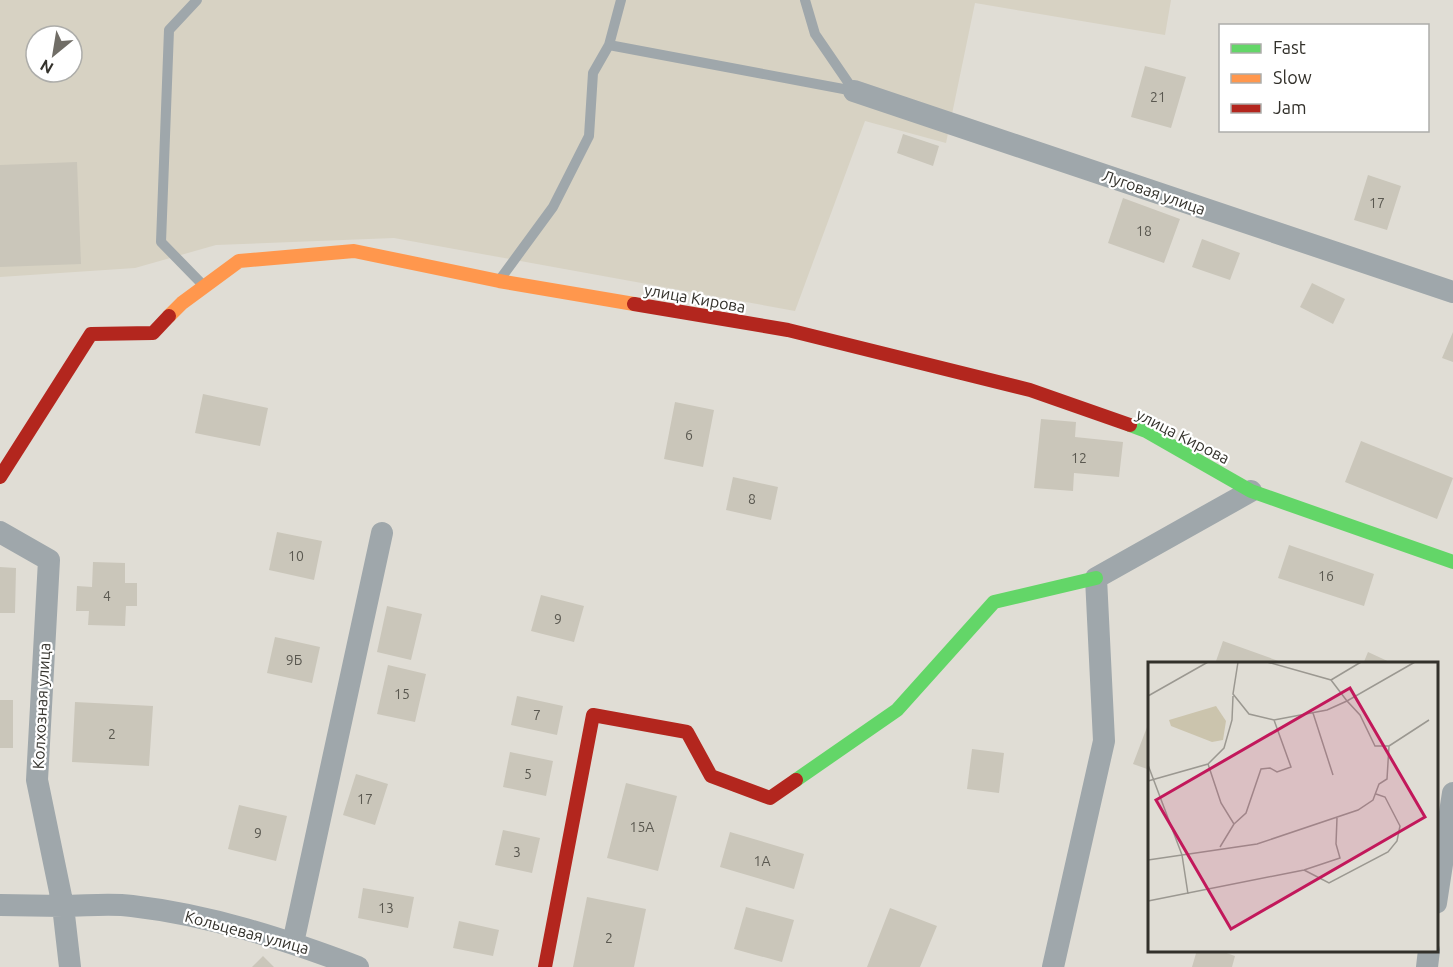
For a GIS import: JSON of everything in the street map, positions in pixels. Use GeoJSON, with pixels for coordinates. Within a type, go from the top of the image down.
{"type":"FeatureCollection","features":[{"type":"Feature","properties":{"kind":"street","name":"Луговая улица"},"geometry":{"type":"LineString","coordinates":[[854,91],[1453,292]]}},
{"type":"Feature","properties":{"kind":"street","name":"улица Кирова"},"geometry":{"type":"LineString","coordinates":[[0,477],[91,334],[153,333],[182,303],[239,261],[354,251],[499,281],[788,330],[1030,390],[1146,431],[1251,490],[1453,562]]}},
{"type":"Feature","properties":{"kind":"street"},"geometry":{"type":"LineString","coordinates":[[545,967],[593,715],[687,732],[711,776],[770,798],[897,710],[994,602],[1096,578],[1251,490]]}},
{"type":"Feature","properties":{"kind":"street","name":"Колхозная улица"},"geometry":{"type":"LineString","coordinates":[[0,532],[49,560],[37,780],[63,906]]}},
{"type":"Feature","properties":{"kind":"street"},"geometry":{"type":"LineString","coordinates":[[293,943],[382,533]]}},
{"type":"Feature","properties":{"kind":"street"},"geometry":{"type":"LineString","coordinates":[[1053,967],[1104,741],[1096,578]]}},
{"type":"Feature","properties":{"kind":"street"},"geometry":{"type":"LineString","coordinates":[[1438,896],[1453,793]]}},
{"type":"Feature","properties":{"kind":"street","name":"Кольцевая улица"},"geometry":{"type":"LineString","coordinates":[[0,905],[130,906],[203,917],[293,943],[358,967]]}},
{"type":"Feature","properties":{"kind":"street"},"geometry":{"type":"LineString","coordinates":[[63,906],[70,967]]}},
{"type":"Feature","properties":{"kind":"street"},"geometry":{"type":"LineString","coordinates":[[1427,967],[1429,952]]}},
{"type":"Feature","properties":{"kind":"lane"},"geometry":{"type":"LineString","coordinates":[[197,0],[169,30],[161,242],[205,286]]}},
{"type":"Feature","properties":{"kind":"lane"},"geometry":{"type":"LineString","coordinates":[[499,281],[553,207],[589,136],[592,73],[609,45],[621,0]]}},
{"type":"Feature","properties":{"kind":"lane"},"geometry":{"type":"LineString","coordinates":[[805,0],[814,34],[854,91]]}},
{"type":"Feature","properties":{"kind":"lane"},"geometry":{"type":"LineString","coordinates":[[609,45],[854,91]]}},
{"type":"Feature","properties":{"kind":"shaded area"},"geometry":{"type":"Polygon","coordinates":[[[0,0],[1171,0],[1165,35],[975,3],[946,143],[865,121],[795,311],[394,238],[216,245],[135,268],[0,277],[0,0]]]}},
{"type":"Feature","properties":{"kind":"building"},"geometry":{"type":"Polygon","coordinates":[[[1145,66],[1186,77],[1171,128],[1131,117],[1145,66]]]}},
{"type":"Feature","properties":{"kind":"building"},"geometry":{"type":"Polygon","coordinates":[[[903,134],[939,146],[933,166],[897,153],[903,134]]]}},
{"type":"Feature","properties":{"kind":"building"},"geometry":{"type":"Polygon","coordinates":[[[77,162],[81,264],[0,267],[0,165],[77,162]]]}},
{"type":"Feature","properties":{"kind":"building"},"geometry":{"type":"Polygon","coordinates":[[[1368,175],[1401,186],[1387,230],[1354,220],[1368,175]]]}},
{"type":"Feature","properties":{"kind":"building"},"geometry":{"type":"Polygon","coordinates":[[[1123,198],[1180,219],[1164,263],[1108,243],[1123,198]]]}},
{"type":"Feature","properties":{"kind":"building"},"geometry":{"type":"Polygon","coordinates":[[[1202,239],[1240,253],[1230,280],[1192,267],[1202,239]]]}},
{"type":"Feature","properties":{"kind":"building"},"geometry":{"type":"Polygon","coordinates":[[[1312,283],[1345,299],[1333,324],[1300,307],[1312,283]]]}},
{"type":"Feature","properties":{"kind":"building"},"geometry":{"type":"Polygon","coordinates":[[[1453,332],[1453,362],[1442,358],[1453,332]]]}},
{"type":"Feature","properties":{"kind":"building"},"geometry":{"type":"Polygon","coordinates":[[[203,394],[268,408],[260,446],[195,433],[203,394]]]}},
{"type":"Feature","properties":{"kind":"building"},"geometry":{"type":"Polygon","coordinates":[[[675,402],[714,410],[703,467],[664,459],[675,402]]]}},
{"type":"Feature","properties":{"kind":"building"},"geometry":{"type":"Polygon","coordinates":[[[1041,419],[1076,422],[1075,437],[1123,442],[1119,477],[1074,473],[1073,491],[1034,488],[1041,419]]]}},
{"type":"Feature","properties":{"kind":"building"},"geometry":{"type":"Polygon","coordinates":[[[1361,441],[1453,478],[1437,519],[1345,482],[1361,441]]]}},
{"type":"Feature","properties":{"kind":"building"},"geometry":{"type":"Polygon","coordinates":[[[733,477],[778,487],[771,520],[726,510],[733,477]]]}},
{"type":"Feature","properties":{"kind":"building"},"geometry":{"type":"Polygon","coordinates":[[[277,532],[322,541],[314,580],[269,570],[277,532]]]}},
{"type":"Feature","properties":{"kind":"building"},"geometry":{"type":"Polygon","coordinates":[[[1289,545],[1374,574],[1364,606],[1278,578],[1289,545]]]}},
{"type":"Feature","properties":{"kind":"building"},"geometry":{"type":"Polygon","coordinates":[[[93,562],[125,563],[125,583],[137,583],[137,606],[126,606],[125,626],[88,625],[89,611],[76,611],[77,586],[92,587],[93,562]]]}},
{"type":"Feature","properties":{"kind":"building"},"geometry":{"type":"Polygon","coordinates":[[[0,567],[16,568],[15,613],[0,613],[0,567]]]}},
{"type":"Feature","properties":{"kind":"building"},"geometry":{"type":"Polygon","coordinates":[[[541,595],[584,606],[574,642],[531,631],[541,595]]]}},
{"type":"Feature","properties":{"kind":"building"},"geometry":{"type":"Polygon","coordinates":[[[387,606],[422,614],[411,660],[377,652],[387,606]]]}},
{"type":"Feature","properties":{"kind":"building"},"geometry":{"type":"Polygon","coordinates":[[[275,637],[320,647],[312,683],[267,673],[275,637]]]}},
{"type":"Feature","properties":{"kind":"building"},"geometry":{"type":"Polygon","coordinates":[[[1223,641],[1281,662],[1216,662],[1223,641]]]}},
{"type":"Feature","properties":{"kind":"building"},"geometry":{"type":"Polygon","coordinates":[[[1368,652],[1390,662],[1364,662],[1368,652]]]}},
{"type":"Feature","properties":{"kind":"building"},"geometry":{"type":"Polygon","coordinates":[[[388,665],[426,674],[415,722],[377,714],[388,665]]]}},
{"type":"Feature","properties":{"kind":"building"},"geometry":{"type":"Polygon","coordinates":[[[517,696],[563,706],[557,735],[511,725],[517,696]]]}},
{"type":"Feature","properties":{"kind":"building"},"geometry":{"type":"Polygon","coordinates":[[[0,700],[13,700],[13,748],[0,748],[0,700]]]}},
{"type":"Feature","properties":{"kind":"building"},"geometry":{"type":"Polygon","coordinates":[[[75,702],[153,706],[149,766],[72,762],[75,702]]]}},
{"type":"Feature","properties":{"kind":"building"},"geometry":{"type":"Polygon","coordinates":[[[1147,727],[1148,727],[1148,769],[1133,764],[1147,727]]]}},
{"type":"Feature","properties":{"kind":"building"},"geometry":{"type":"Polygon","coordinates":[[[972,749],[1004,753],[999,793],[967,789],[972,749]]]}},
{"type":"Feature","properties":{"kind":"building"},"geometry":{"type":"Polygon","coordinates":[[[510,752],[553,761],[546,796],[503,787],[510,752]]]}},
{"type":"Feature","properties":{"kind":"building"},"geometry":{"type":"Polygon","coordinates":[[[356,774],[388,784],[375,825],[343,815],[356,774]]]}},
{"type":"Feature","properties":{"kind":"building"},"geometry":{"type":"Polygon","coordinates":[[[626,783],[677,796],[658,871],[607,858],[626,783]]]}},
{"type":"Feature","properties":{"kind":"building"},"geometry":{"type":"Polygon","coordinates":[[[239,805],[287,816],[276,861],[228,849],[239,805]]]}},
{"type":"Feature","properties":{"kind":"building"},"geometry":{"type":"Polygon","coordinates":[[[503,830],[540,838],[532,873],[495,865],[503,830]]]}},
{"type":"Feature","properties":{"kind":"building"},"geometry":{"type":"Polygon","coordinates":[[[730,832],[804,854],[794,889],[720,867],[730,832]]]}},
{"type":"Feature","properties":{"kind":"building"},"geometry":{"type":"Polygon","coordinates":[[[363,888],[414,897],[408,928],[358,918],[363,888]]]}},
{"type":"Feature","properties":{"kind":"building"},"geometry":{"type":"Polygon","coordinates":[[[587,897],[646,909],[634,967],[573,967],[587,897]]]}},
{"type":"Feature","properties":{"kind":"building"},"geometry":{"type":"Polygon","coordinates":[[[746,907],[794,920],[782,962],[734,949],[746,907]]]}},
{"type":"Feature","properties":{"kind":"building"},"geometry":{"type":"Polygon","coordinates":[[[890,908],[937,926],[920,967],[867,967],[890,908]]]}},
{"type":"Feature","properties":{"kind":"building"},"geometry":{"type":"Polygon","coordinates":[[[459,921],[499,930],[493,956],[453,948],[459,921]]]}},
{"type":"Feature","properties":{"kind":"building"},"geometry":{"type":"Polygon","coordinates":[[[1196,952],[1224,952],[1235,956],[1232,967],[1192,967],[1196,952]]]}},
{"type":"Feature","properties":{"kind":"building"},"geometry":{"type":"Polygon","coordinates":[[[263,956],[274,967],[252,967],[263,956]]]}},
{"type":"Feature","properties":{"kind":"traffic: fast"},"geometry":{"type":"LineString","coordinates":[[1130,425],[1146,431],[1251,491],[1453,562]]}},
{"type":"Feature","properties":{"kind":"traffic: fast"},"geometry":{"type":"LineString","coordinates":[[796,780],[897,710],[994,602],[1096,578]]}},
{"type":"Feature","properties":{"kind":"traffic: slow"},"geometry":{"type":"LineString","coordinates":[[169,316],[182,303],[239,261],[354,251],[499,281],[634,304]]}},
{"type":"Feature","properties":{"kind":"traffic: jam"},"geometry":{"type":"LineString","coordinates":[[634,304],[788,330],[1030,390],[1130,425]]}},
{"type":"Feature","properties":{"kind":"traffic: jam"},"geometry":{"type":"LineString","coordinates":[[0,477],[91,334],[153,333],[169,316]]}},
{"type":"Feature","properties":{"kind":"traffic: jam"},"geometry":{"type":"LineString","coordinates":[[545,967],[593,715],[687,732],[711,776],[770,798],[796,780]]}}]}
